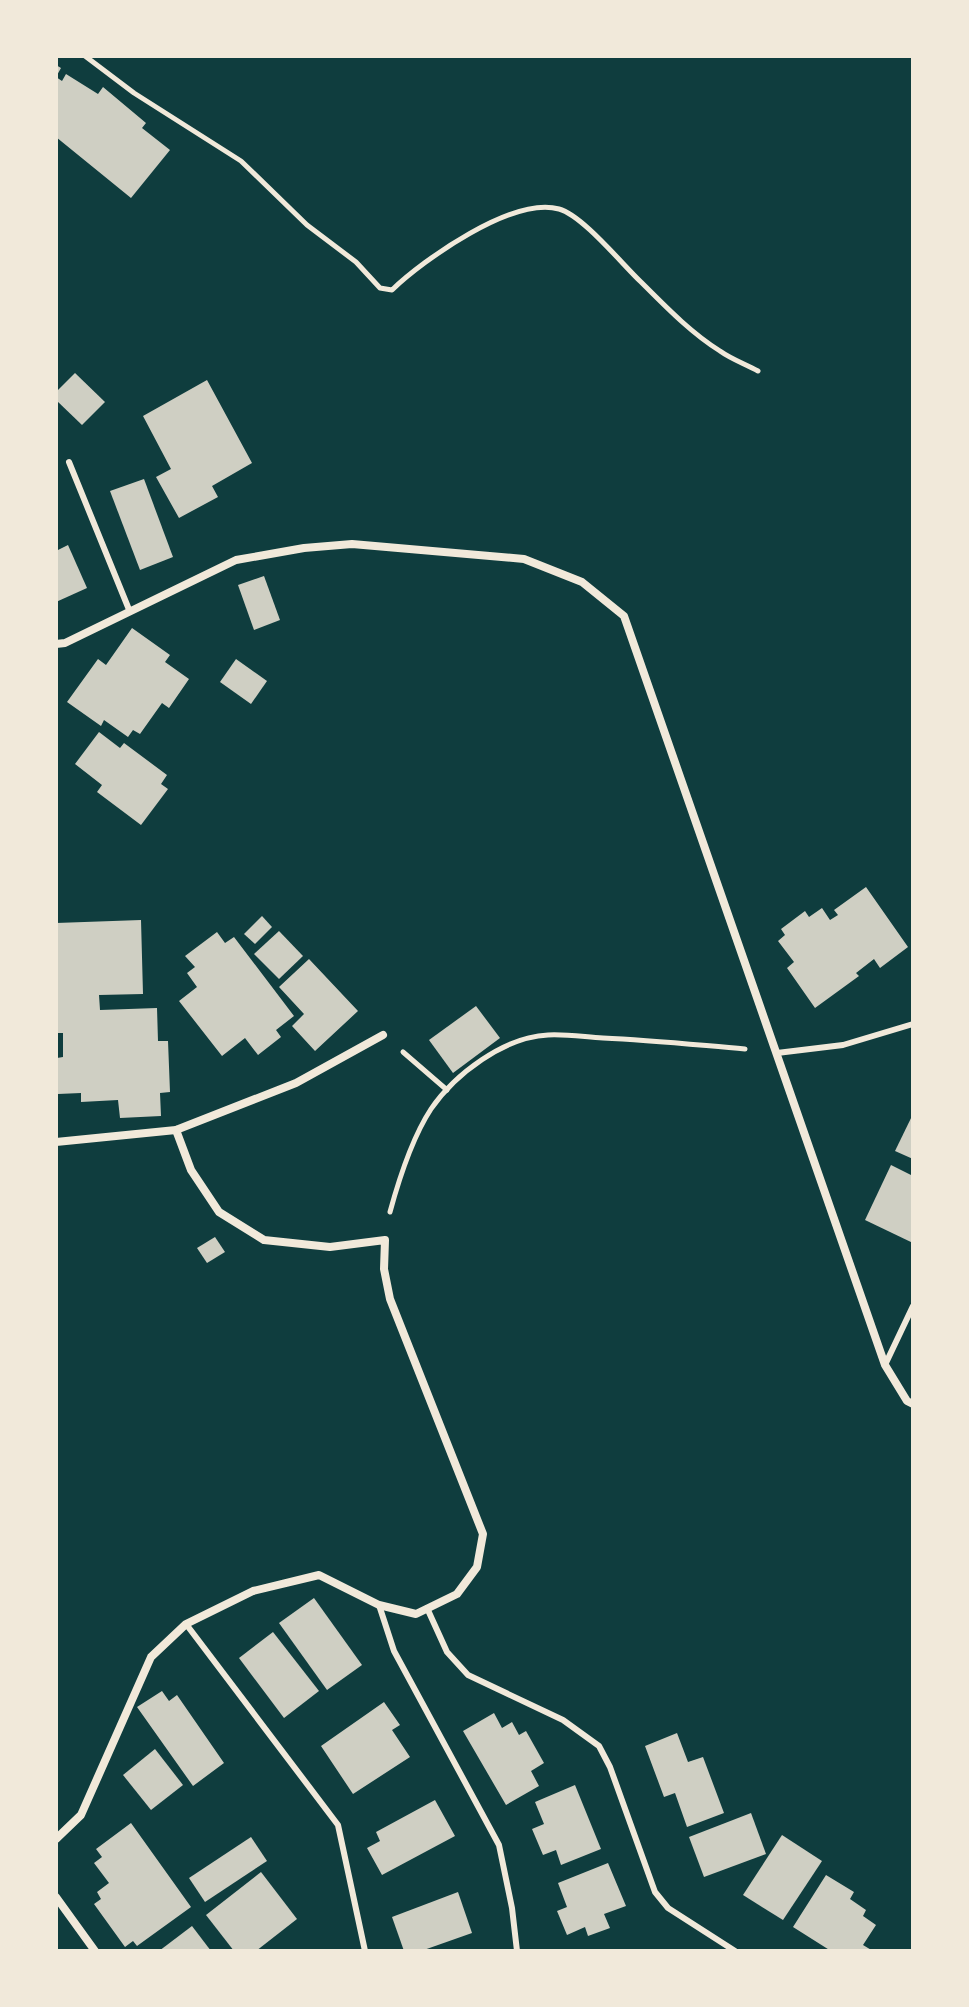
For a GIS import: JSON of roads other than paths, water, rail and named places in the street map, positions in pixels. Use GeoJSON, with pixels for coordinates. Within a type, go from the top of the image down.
{"type":"FeatureCollection","features":[{"type":"Feature","properties":{"kind":"street"},"geometry":{"type":"LineString","coordinates":[[56,644],[65,643],[236,560],[304,548],[352,544],[524,559],[582,582],[624,616],[885,1365],[907,1401],[913,1404]]}},
{"type":"Feature","properties":{"kind":"street"},"geometry":{"type":"LineString","coordinates":[[56,1142],[176,1130],[296,1083],[383,1035]]}},
{"type":"Feature","properties":{"kind":"street"},"geometry":{"type":"LineString","coordinates":[[56,1839],[81,1815],[151,1657],[186,1624],[253,1591],[319,1575],[379,1605],[416,1614],[457,1594],[477,1567],[483,1534],[390,1299],[384,1269],[385,1240],[330,1247],[264,1240],[219,1212],[191,1170],[176,1130]]}},
{"type":"Feature","properties":{"kind":"street"},"geometry":{"type":"LineString","coordinates":[[56,1897],[95,1951]]}},
{"type":"Feature","properties":{"kind":"lane"},"geometry":{"type":"LineString","coordinates":[[69,462],[130,612]]}},
{"type":"Feature","properties":{"kind":"lane"},"geometry":{"type":"LineString","coordinates":[[777,1053],[843,1045],[913,1024]]}},
{"type":"Feature","properties":{"kind":"lane"},"geometry":{"type":"LineString","coordinates":[[885,1365],[913,1306]]}},
{"type":"Feature","properties":{"kind":"lane"},"geometry":{"type":"LineString","coordinates":[[379,1605],[394,1651],[499,1845],[517,1951]]}},
{"type":"Feature","properties":{"kind":"lane"},"geometry":{"type":"LineString","coordinates":[[427,1608],[447,1652],[468,1675],[563,1720],[599,1746],[610,1767],[655,1892],[668,1908],[735,1951]]}},
{"type":"Feature","properties":{"kind":"lane"},"geometry":{"type":"LineString","coordinates":[[186,1624],[338,1825],[365,1951]]}}]}
